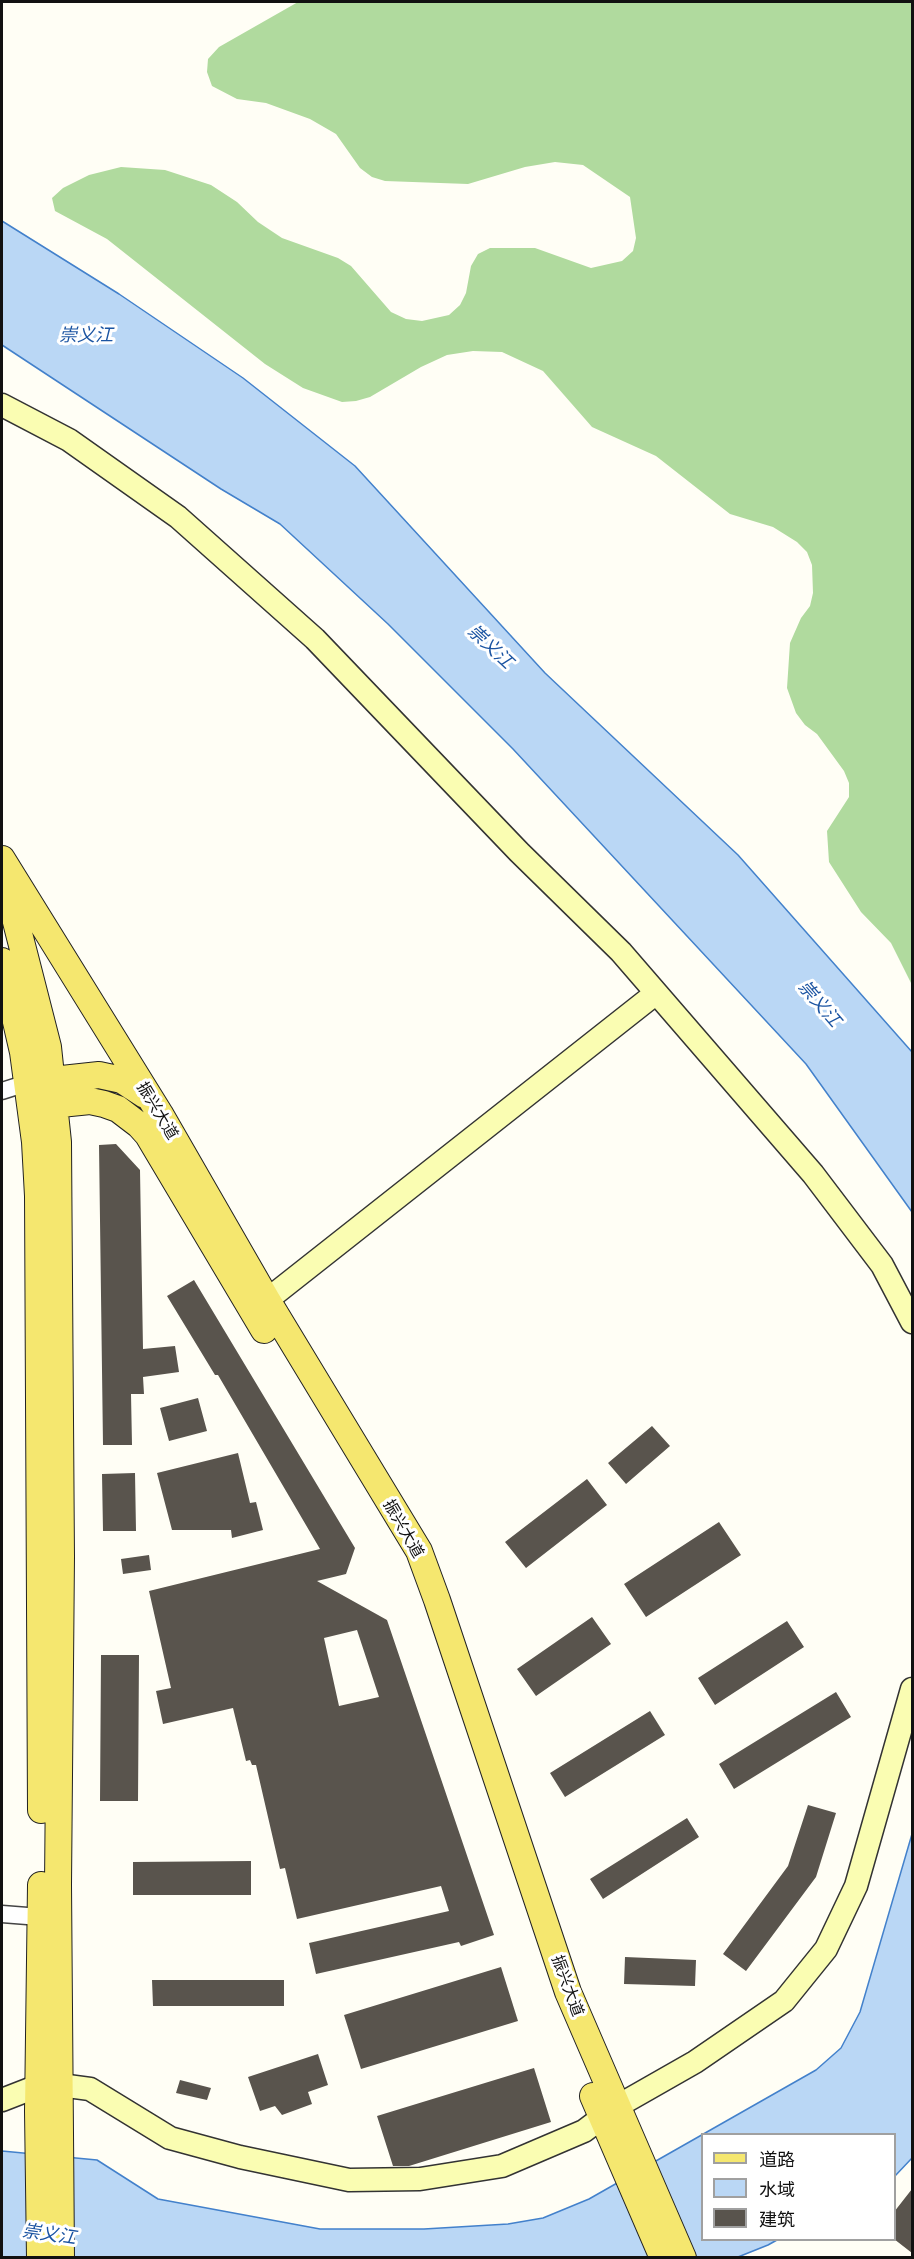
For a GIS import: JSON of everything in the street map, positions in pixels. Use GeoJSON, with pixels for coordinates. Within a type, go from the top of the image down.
{"type":"FeatureCollection","features":[{"type":"Feature","properties":{"kind":"main road"},"geometry":{"type":"LineString","coordinates":[[2,405],[69,440],[178,517],[315,639],[519,852],[621,952],[813,1174],[882,1265],[912,1322]]}},
{"type":"Feature","properties":{"kind":"main road","name":"振兴大道"},"geometry":{"type":"LineString","coordinates":[[2,859],[259,1304],[419,1551],[438,1600],[609,2112],[683,2258]]}},
{"type":"Feature","properties":{"kind":"main road"},"geometry":{"type":"LineString","coordinates":[[2,880],[13,910],[40,1012],[41,1094],[38,1196],[42,1550],[40,1917],[49,2098],[61,2258]]}},
{"type":"Feature","properties":{"kind":"main road"},"geometry":{"type":"LineString","coordinates":[[2,961],[41,1094],[58,1142],[49,2098],[40,2258]]}},
{"type":"Feature","properties":{"kind":"main road"},"geometry":{"type":"LineString","coordinates":[[259,1304],[655,994]]}},
{"type":"Feature","properties":{"kind":"main road"},"geometry":{"type":"LineString","coordinates":[[41,1094],[104,1104],[129,1116],[154,1124]]}},
{"type":"Feature","properties":{"kind":"main road"},"geometry":{"type":"LineString","coordinates":[[2,2100],[49,2098],[90,2089],[170,2138],[240,2157],[349,2180],[420,2179],[502,2166],[584,2131],[609,2112],[695,2062],[784,2001],[826,1949],[856,1886],[912,1689]]}},
{"type":"Feature","properties":{"kind":"main road","name":"振兴大道"},"geometry":{"type":"LineString","coordinates":[[624,2144],[663,2258]]}},
{"type":"Feature","properties":{"kind":"street"},"geometry":{"type":"LineString","coordinates":[[2,1092],[41,1094]]}},
{"type":"Feature","properties":{"kind":"street"},"geometry":{"type":"LineString","coordinates":[[2,1914],[40,1917]]}},
{"type":"Feature","properties":{"kind":"green space"},"geometry":{"type":"Polygon","coordinates":[[[298,2],[912,2],[912,985],[891,943],[861,912],[829,862],[827,831],[849,797],[849,783],[844,771],[817,734],[805,725],[796,713],[787,688],[790,643],[801,618],[810,606],[813,593],[812,565],[807,552],[797,542],[773,527],[730,514],[656,456],[592,427],[543,371],[502,352],[473,351],[447,355],[421,367],[370,397],[356,401],[342,402],[303,388],[265,364],[107,239],[55,211],[52,198],[63,188],[89,175],[121,167],[165,170],[211,185],[237,202],[258,222],[282,238],[338,258],[351,266],[391,312],[406,319],[422,321],[449,315],[460,305],[466,293],[471,266],[478,254],[490,248],[535,248],[591,268],[622,261],[633,251],[636,238],[630,197],[583,165],[555,162],[525,167],[468,184],[385,181],[372,177],[360,168],[336,134],[310,119],[266,103],[237,99],[212,86],[207,72],[208,59],[219,47],[298,2]]]}},
{"type":"Feature","properties":{"kind":"water","name":"崇义江"},"geometry":{"type":"Polygon","coordinates":[[[2,221],[119,294],[243,378],[355,466],[545,673],[738,855],[912,1052],[912,1212],[806,1064],[513,749],[388,624],[280,524],[221,489],[2,345],[2,221]]]}},
{"type":"Feature","properties":{"kind":"water"},"geometry":{"type":"Polygon","coordinates":[[[912,1834],[912,2158],[896,2175],[896,2133],[705,2133],[816,2070],[841,2048],[860,2012],[912,1834]]]}},
{"type":"Feature","properties":{"kind":"water","name":"崇义江"},"geometry":{"type":"Polygon","coordinates":[[[701,2136],[701,2241],[775,2241],[738,2257],[2,2257],[2,2151],[97,2160],[158,2199],[320,2229],[424,2229],[508,2224],[543,2218],[589,2199],[701,2136]]]}},
{"type":"Feature","properties":{"kind":"building"},"geometry":{"type":"Polygon","coordinates":[[[116,1144],[140,1170],[143,1349],[175,1346],[179,1372],[143,1377],[144,1394],[131,1394],[132,1445],[103,1445],[99,1145],[116,1144]]]}},
{"type":"Feature","properties":{"kind":"building"},"geometry":{"type":"Polygon","coordinates":[[[194,1280],[355,1548],[346,1574],[317,1581],[387,1620],[494,1935],[461,1946],[459,1942],[316,1974],[309,1943],[449,1911],[441,1886],[297,1919],[285,1868],[280,1869],[256,1765],[252,1765],[250,1760],[246,1761],[233,1708],[163,1724],[156,1691],[171,1688],[149,1591],[320,1549],[218,1375],[215,1375],[167,1296],[194,1280]],[[357,1630],[324,1638],[339,1706],[379,1697],[357,1630]]]}},
{"type":"Feature","properties":{"kind":"building"},"geometry":{"type":"Polygon","coordinates":[[[198,1398],[207,1431],[169,1441],[160,1408],[198,1398]]]}},
{"type":"Feature","properties":{"kind":"building"},"geometry":{"type":"Polygon","coordinates":[[[652,1426],[670,1446],[626,1484],[608,1463],[652,1426]]]}},
{"type":"Feature","properties":{"kind":"building"},"geometry":{"type":"Polygon","coordinates":[[[238,1453],[250,1503],[256,1502],[263,1530],[232,1538],[231,1530],[172,1530],[157,1473],[238,1453]]]}},
{"type":"Feature","properties":{"kind":"building"},"geometry":{"type":"Polygon","coordinates":[[[135,1473],[136,1531],[103,1531],[102,1474],[135,1473]]]}},
{"type":"Feature","properties":{"kind":"building"},"geometry":{"type":"Polygon","coordinates":[[[587,1479],[607,1505],[526,1568],[505,1542],[587,1479]]]}},
{"type":"Feature","properties":{"kind":"building"},"geometry":{"type":"Polygon","coordinates":[[[719,1522],[741,1555],[646,1617],[624,1584],[719,1522]]]}},
{"type":"Feature","properties":{"kind":"building"},"geometry":{"type":"Polygon","coordinates":[[[149,1555],[151,1570],[123,1574],[121,1559],[149,1555]]]}},
{"type":"Feature","properties":{"kind":"building"},"geometry":{"type":"Polygon","coordinates":[[[592,1617],[611,1644],[536,1696],[517,1669],[592,1617]]]}},
{"type":"Feature","properties":{"kind":"building"},"geometry":{"type":"Polygon","coordinates":[[[787,1621],[804,1647],[715,1705],[698,1678],[787,1621]]]}},
{"type":"Feature","properties":{"kind":"building"},"geometry":{"type":"Polygon","coordinates":[[[101,1655],[139,1655],[138,1801],[100,1801],[101,1655]]]}},
{"type":"Feature","properties":{"kind":"building"},"geometry":{"type":"Polygon","coordinates":[[[836,1692],[851,1717],[734,1789],[719,1764],[836,1692]]]}},
{"type":"Feature","properties":{"kind":"building"},"geometry":{"type":"Polygon","coordinates":[[[650,1711],[665,1735],[565,1797],[550,1773],[650,1711]]]}},
{"type":"Feature","properties":{"kind":"building"},"geometry":{"type":"Polygon","coordinates":[[[808,1805],[836,1813],[816,1877],[746,1971],[723,1954],[788,1866],[808,1805]]]}},
{"type":"Feature","properties":{"kind":"building"},"geometry":{"type":"Polygon","coordinates":[[[687,1818],[699,1837],[603,1899],[590,1879],[687,1818]]]}},
{"type":"Feature","properties":{"kind":"building"},"geometry":{"type":"Polygon","coordinates":[[[251,1861],[251,1895],[133,1895],[133,1862],[251,1861]]]}},
{"type":"Feature","properties":{"kind":"building"},"geometry":{"type":"Polygon","coordinates":[[[625,1957],[696,1960],[695,1986],[624,1984],[625,1957]]]}},
{"type":"Feature","properties":{"kind":"building"},"geometry":{"type":"Polygon","coordinates":[[[501,1967],[518,2021],[361,2069],[344,2015],[501,1967]]]}},
{"type":"Feature","properties":{"kind":"building"},"geometry":{"type":"Polygon","coordinates":[[[152,1980],[284,1980],[284,2006],[153,2006],[152,1980]]]}},
{"type":"Feature","properties":{"kind":"building"},"geometry":{"type":"Polygon","coordinates":[[[318,2054],[328,2085],[308,2092],[312,2104],[282,2115],[275,2106],[260,2111],[248,2077],[318,2054]]]}},
{"type":"Feature","properties":{"kind":"building"},"geometry":{"type":"Polygon","coordinates":[[[534,2068],[551,2122],[409,2166],[393,2166],[377,2116],[534,2068]]]}},
{"type":"Feature","properties":{"kind":"building"},"geometry":{"type":"Polygon","coordinates":[[[180,2080],[211,2088],[207,2100],[176,2093],[180,2080]]]}},
{"type":"Feature","properties":{"kind":"building"},"geometry":{"type":"Polygon","coordinates":[[[912,2189],[912,2253],[896,2241],[896,2209],[912,2189]]]}}]}
